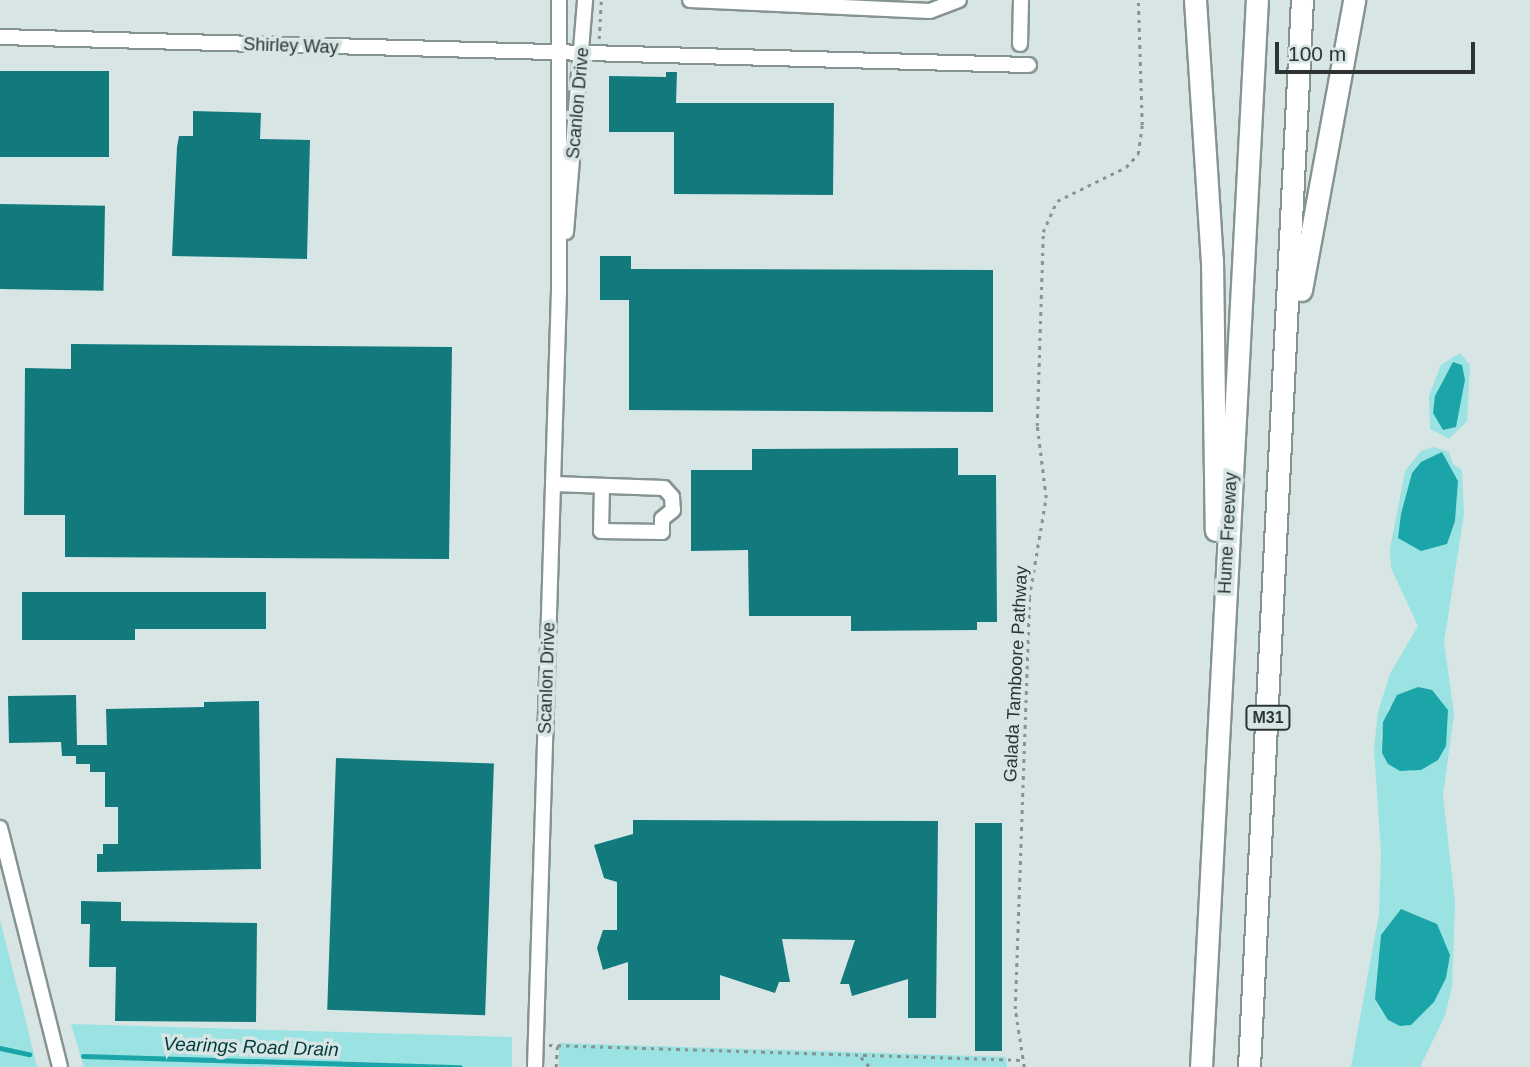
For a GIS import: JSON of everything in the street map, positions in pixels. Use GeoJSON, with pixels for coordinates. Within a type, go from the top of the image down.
{"type":"FeatureCollection","features":[{"type":"Feature","properties":{"kind":"highway"},"geometry":{"type":"LineString","coordinates":[[1195,0],[1212,260],[1220,693]]}},
{"type":"Feature","properties":{"kind":"highway","name":"Hume Freeway"},"geometry":{"type":"LineString","coordinates":[[1201,1067],[1257,0]]}},
{"type":"Feature","properties":{"kind":"highway","name":"M31"},"geometry":{"type":"LineString","coordinates":[[1249,1067],[1287,369],[1302,0]]}},
{"type":"Feature","properties":{"kind":"highway"},"geometry":{"type":"LineString","coordinates":[[1287,369],[1354,0]]}},
{"type":"Feature","properties":{"kind":"street","name":"Scanlon Drive"},"geometry":{"type":"LineString","coordinates":[[535,1067],[559,290],[559,0]]}},
{"type":"Feature","properties":{"kind":"street","name":"Scanlon Drive"},"geometry":{"type":"LineString","coordinates":[[559,290],[583,56],[585,0]]}},
{"type":"Feature","properties":{"kind":"street"},"geometry":{"type":"LineString","coordinates":[[690,0],[930,11],[959,0]]}},
{"type":"Feature","properties":{"kind":"street"},"geometry":{"type":"LineString","coordinates":[[1020,44],[1021,0]]}},
{"type":"Feature","properties":{"kind":"street","name":"Shirley Way"},"geometry":{"type":"LineString","coordinates":[[0,37],[583,56],[1029,65]]}},
{"type":"Feature","properties":{"kind":"street"},"geometry":{"type":"LineString","coordinates":[[553,484],[664,488],[673,497],[673,510],[662,519],[662,533],[601,531],[603,486]]}},
{"type":"Feature","properties":{"kind":"street"},"geometry":{"type":"LineString","coordinates":[[0,828],[60,1067]]}},
{"type":"Feature","properties":{"kind":"path"},"geometry":{"type":"LineString","coordinates":[[599,40],[601,0]]}},
{"type":"Feature","properties":{"kind":"path","name":"Galada Tamboore Pathway"},"geometry":{"type":"LineString","coordinates":[[1024,1067],[1015,1009],[1029,598],[1046,498],[1037,426],[1042,232],[1057,201],[1126,167],[1138,154],[1142,125],[1138,0]]}},
{"type":"Feature","properties":{"kind":"path"},"geometry":{"type":"LineString","coordinates":[[536,1045],[1021,1060]]}},
{"type":"Feature","properties":{"kind":"path"},"geometry":{"type":"LineString","coordinates":[[556,1045],[556,1067]]}},
{"type":"Feature","properties":{"kind":"path"},"geometry":{"type":"LineString","coordinates":[[861,1057],[870,1067]]}},
{"type":"Feature","properties":{"kind":"shaded area"},"geometry":{"type":"Polygon","coordinates":[[[1460,353],[1470,365],[1467,421],[1449,439],[1430,429],[1429,396],[1441,365],[1460,353]]]}},
{"type":"Feature","properties":{"kind":"shaded area"},"geometry":{"type":"Polygon","coordinates":[[[1453,362],[1462,365],[1465,380],[1456,427],[1443,430],[1433,413],[1435,396],[1453,362]]]}},
{"type":"Feature","properties":{"kind":"shaded area"},"geometry":{"type":"Polygon","coordinates":[[[1434,447],[1449,452],[1453,464],[1462,470],[1464,514],[1444,642],[1454,714],[1443,795],[1455,903],[1452,986],[1445,1016],[1420,1067],[1351,1067],[1379,914],[1381,853],[1374,749],[1378,712],[1390,674],[1418,626],[1391,568],[1390,549],[1405,471],[1421,451],[1434,447]],[[1442,452],[1412,473],[1401,514],[1455,521],[1458,481],[1442,452]],[[1389,706],[1381,737],[1388,764],[1411,772],[1389,706]]]}},
{"type":"Feature","properties":{"kind":"shaded area"},"geometry":{"type":"Polygon","coordinates":[[[1442,452],[1458,481],[1455,521],[1447,544],[1421,551],[1398,538],[1401,514],[1412,473],[1421,462],[1442,452]]]}},
{"type":"Feature","properties":{"kind":"shaded area"},"geometry":{"type":"Polygon","coordinates":[[[1418,687],[1432,690],[1448,710],[1446,746],[1438,760],[1421,770],[1400,771],[1388,764],[1382,753],[1383,722],[1397,695],[1418,687]]]}},
{"type":"Feature","properties":{"kind":"shaded area"},"geometry":{"type":"Polygon","coordinates":[[[1401,909],[1437,924],[1450,955],[1446,978],[1434,1002],[1411,1025],[1400,1026],[1388,1020],[1375,999],[1381,935],[1401,909]]]}},
{"type":"Feature","properties":{"kind":"shaded area"},"geometry":{"type":"Polygon","coordinates":[[[0,920],[26,1022],[37,1067],[0,1067],[0,920]]]}},
{"type":"Feature","properties":{"kind":"shaded area"},"geometry":{"type":"Polygon","coordinates":[[[71,1024],[512,1037],[512,1067],[84,1067],[71,1024]]]}},
{"type":"Feature","properties":{"kind":"shaded area"},"geometry":{"type":"Polygon","coordinates":[[[559,1043],[1006,1057],[1007,1067],[559,1067],[559,1043]]]}},
{"type":"Feature","properties":{"kind":"building"},"geometry":{"type":"Polygon","coordinates":[[[0,71],[109,71],[109,157],[0,157],[0,71]]]}},
{"type":"Feature","properties":{"kind":"building"},"geometry":{"type":"Polygon","coordinates":[[[666,72],[677,72],[676,103],[834,103],[833,195],[674,194],[674,132],[609,132],[609,76],[666,77],[666,72]]]}},
{"type":"Feature","properties":{"kind":"building"},"geometry":{"type":"Polygon","coordinates":[[[193,111],[261,113],[260,139],[310,140],[307,259],[172,256],[177,147],[179,136],[193,136],[193,111]]]}},
{"type":"Feature","properties":{"kind":"building"},"geometry":{"type":"Polygon","coordinates":[[[0,204],[105,206],[104,291],[0,289],[0,204]]]}},
{"type":"Feature","properties":{"kind":"building"},"geometry":{"type":"Polygon","coordinates":[[[600,256],[631,256],[631,269],[993,270],[993,412],[629,410],[629,300],[600,300],[600,256]]]}},
{"type":"Feature","properties":{"kind":"building"},"geometry":{"type":"Polygon","coordinates":[[[71,344],[452,347],[449,559],[65,557],[65,515],[24,515],[25,368],[71,369],[71,344]]]}},
{"type":"Feature","properties":{"kind":"building"},"geometry":{"type":"Polygon","coordinates":[[[958,448],[958,475],[996,475],[997,622],[977,622],[977,630],[851,631],[851,616],[749,616],[748,550],[691,551],[691,470],[752,470],[752,449],[958,448]]]}},
{"type":"Feature","properties":{"kind":"building"},"geometry":{"type":"Polygon","coordinates":[[[22,592],[266,592],[266,629],[135,629],[135,640],[22,640],[22,592]]]}},
{"type":"Feature","properties":{"kind":"building"},"geometry":{"type":"Polygon","coordinates":[[[76,695],[77,745],[107,745],[106,709],[204,707],[204,702],[259,701],[261,869],[97,872],[97,854],[103,854],[103,844],[118,844],[118,807],[105,807],[105,772],[90,772],[90,764],[76,764],[76,756],[62,756],[61,742],[9,743],[8,696],[76,695]]]}},
{"type":"Feature","properties":{"kind":"building"},"geometry":{"type":"Polygon","coordinates":[[[336,758],[494,764],[485,1015],[327,1010],[336,758]]]}},
{"type":"Feature","properties":{"kind":"building"},"geometry":{"type":"Polygon","coordinates":[[[633,820],[938,821],[936,1018],[908,1018],[908,979],[852,996],[849,984],[840,984],[855,940],[782,939],[790,982],[779,982],[775,993],[720,975],[720,1000],[628,1000],[628,962],[603,970],[597,948],[603,930],[617,930],[617,882],[604,878],[594,845],[633,834],[633,820]]]}},
{"type":"Feature","properties":{"kind":"building"},"geometry":{"type":"Polygon","coordinates":[[[975,823],[1002,823],[1002,1051],[975,1051],[975,823]]]}},
{"type":"Feature","properties":{"kind":"building"},"geometry":{"type":"Polygon","coordinates":[[[81,901],[121,902],[121,921],[257,923],[256,1022],[115,1021],[116,967],[89,967],[90,924],[81,924],[81,901]]]}},
{"type":"Feature","properties":{"kind":"waterway","name":"Vearings Road Drain"},"geometry":{"type":"LineString","coordinates":[[0,1048],[29,1054]]}},
{"type":"Feature","properties":{"kind":"waterway","name":"Vearings Road Drain"},"geometry":{"type":"LineString","coordinates":[[83,1056],[460,1067]]}}]}
